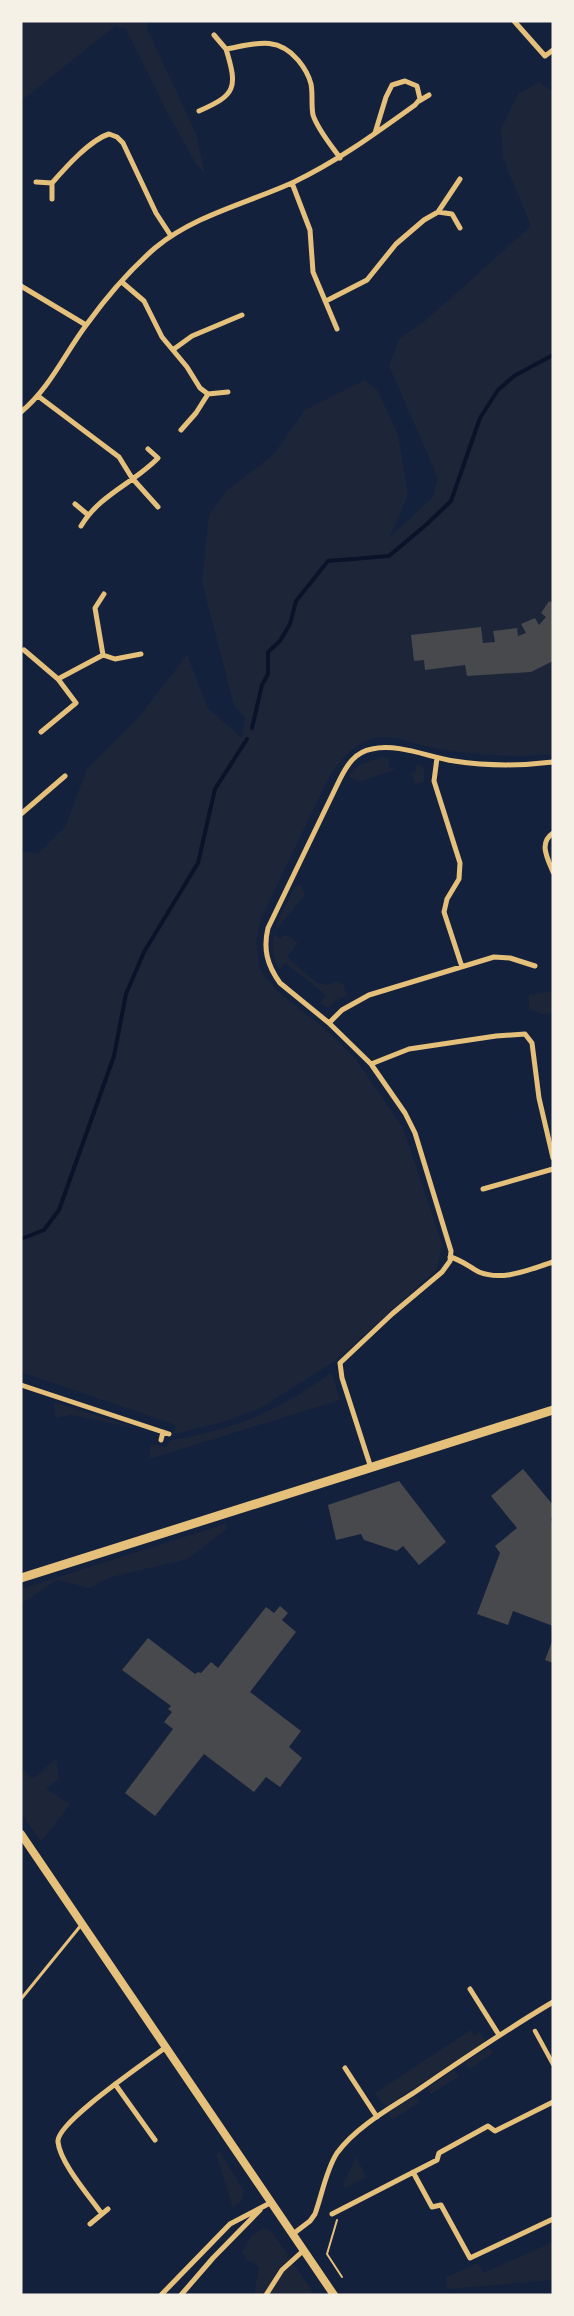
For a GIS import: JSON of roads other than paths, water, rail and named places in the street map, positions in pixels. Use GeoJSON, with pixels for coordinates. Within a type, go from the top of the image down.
{"type":"FeatureCollection","features":[{"type":"Feature","properties":{"kind":"main road"},"geometry":{"type":"LineString","coordinates":[[21,1578],[553,1410]]}},
{"type":"Feature","properties":{"kind":"street"},"geometry":{"type":"LineString","coordinates":[[514,21],[545,56],[553,50]]}},
{"type":"Feature","properties":{"kind":"street"},"geometry":{"type":"LineString","coordinates":[[199,111],[223,100],[232,88],[232,71],[226,50],[214,35]]}},
{"type":"Feature","properties":{"kind":"street"},"geometry":{"type":"LineString","coordinates":[[226,50],[260,43],[274,43],[285,47],[294,55],[310,83],[314,116],[340,158]]}},
{"type":"Feature","properties":{"kind":"street"},"geometry":{"type":"LineString","coordinates":[[375,133],[386,97],[392,85],[405,81],[418,86],[420,99],[415,105]]}},
{"type":"Feature","properties":{"kind":"street"},"geometry":{"type":"LineString","coordinates":[[21,412],[38,396],[86,325],[155,248],[171,236],[197,222],[292,183],[340,158],[429,94]]}},
{"type":"Feature","properties":{"kind":"street"},"geometry":{"type":"LineString","coordinates":[[52,199],[52,183],[74,158],[102,136],[110,134],[117,137],[123,143],[156,213],[171,236]]}},
{"type":"Feature","properties":{"kind":"street"},"geometry":{"type":"LineString","coordinates":[[326,301],[367,280],[396,244],[424,220],[438,212],[460,179]]}},
{"type":"Feature","properties":{"kind":"street"},"geometry":{"type":"LineString","coordinates":[[36,182],[52,183]]}},
{"type":"Feature","properties":{"kind":"street"},"geometry":{"type":"LineString","coordinates":[[292,183],[310,230],[313,272],[337,329]]}},
{"type":"Feature","properties":{"kind":"street"},"geometry":{"type":"LineString","coordinates":[[438,212],[452,214],[460,228]]}},
{"type":"Feature","properties":{"kind":"street"},"geometry":{"type":"LineString","coordinates":[[123,282],[144,301],[162,337],[174,349],[196,384],[208,394],[228,392]]}},
{"type":"Feature","properties":{"kind":"street"},"geometry":{"type":"LineString","coordinates":[[21,286],[86,325]]}},
{"type":"Feature","properties":{"kind":"street"},"geometry":{"type":"LineString","coordinates":[[174,349],[192,336],[242,314]]}},
{"type":"Feature","properties":{"kind":"street"},"geometry":{"type":"LineString","coordinates":[[182,430],[208,394]]}},
{"type":"Feature","properties":{"kind":"street"},"geometry":{"type":"LineString","coordinates":[[38,396],[119,457],[132,478],[158,506]]}},
{"type":"Feature","properties":{"kind":"street"},"geometry":{"type":"LineString","coordinates":[[81,526],[87,514],[132,478],[144,472],[158,458],[148,449]]}},
{"type":"Feature","properties":{"kind":"street"},"geometry":{"type":"LineString","coordinates":[[75,504],[87,514]]}},
{"type":"Feature","properties":{"kind":"street"},"geometry":{"type":"LineString","coordinates":[[103,655],[95,608],[104,594]]}},
{"type":"Feature","properties":{"kind":"street"},"geometry":{"type":"LineString","coordinates":[[22,651],[58,679],[76,703],[41,732]]}},
{"type":"Feature","properties":{"kind":"street"},"geometry":{"type":"LineString","coordinates":[[58,679],[103,655],[115,659],[141,654]]}},
{"type":"Feature","properties":{"kind":"street"},"geometry":{"type":"LineString","coordinates":[[371,1468],[342,1378],[340,1362],[392,1314],[442,1272],[450,1257],[449,1243],[415,1133],[405,1113],[371,1064],[329,1022],[280,983],[274,975],[266,951],[265,940],[268,928],[340,779],[354,757],[370,749],[381,748],[437,758],[499,765],[553,762]]}},
{"type":"Feature","properties":{"kind":"street"},"geometry":{"type":"LineString","coordinates":[[437,758],[434,781],[461,870],[459,879],[447,898],[444,912],[462,966]]}},
{"type":"Feature","properties":{"kind":"street"},"geometry":{"type":"LineString","coordinates":[[21,814],[65,776]]}},
{"type":"Feature","properties":{"kind":"street"},"geometry":{"type":"LineString","coordinates":[[553,833],[546,839],[545,851],[553,872]]}},
{"type":"Feature","properties":{"kind":"street"},"geometry":{"type":"LineString","coordinates":[[329,1022],[342,1010],[369,995],[462,966],[501,957],[535,966]]}},
{"type":"Feature","properties":{"kind":"street"},"geometry":{"type":"LineString","coordinates":[[371,1064],[409,1049],[496,1036],[525,1034],[532,1043],[539,1098],[553,1158]]}},
{"type":"Feature","properties":{"kind":"street"},"geometry":{"type":"LineString","coordinates":[[483,1189],[553,1169]]}},
{"type":"Feature","properties":{"kind":"street"},"geometry":{"type":"LineString","coordinates":[[450,1257],[461,1260],[480,1272],[498,1276],[510,1275],[553,1262]]}},
{"type":"Feature","properties":{"kind":"street"},"geometry":{"type":"LineString","coordinates":[[21,1385],[169,1434]]}},
{"type":"Feature","properties":{"kind":"street"},"geometry":{"type":"LineString","coordinates":[[161,1440],[163,1432]]}},
{"type":"Feature","properties":{"kind":"street"},"geometry":{"type":"LineString","coordinates":[[21,1834],[334,2295]]}},
{"type":"Feature","properties":{"kind":"street"},"geometry":{"type":"LineString","coordinates":[[470,1989],[499,2034]]}},
{"type":"Feature","properties":{"kind":"street"},"geometry":{"type":"LineString","coordinates":[[293,2234],[310,2221],[315,2214],[337,2153],[376,2118],[499,2034],[553,2002]]}},
{"type":"Feature","properties":{"kind":"street"},"geometry":{"type":"LineString","coordinates":[[536,2031],[553,2064]]}},
{"type":"Feature","properties":{"kind":"street"},"geometry":{"type":"LineString","coordinates":[[102,2214],[60,2153],[57,2141],[60,2133],[115,2084],[166,2047]]}},
{"type":"Feature","properties":{"kind":"street"},"geometry":{"type":"LineString","coordinates":[[345,2068],[376,2118]]}},
{"type":"Feature","properties":{"kind":"street"},"geometry":{"type":"LineString","coordinates":[[115,2084],[155,2140]]}},
{"type":"Feature","properties":{"kind":"street"},"geometry":{"type":"LineString","coordinates":[[332,2214],[437,2160],[438,2153],[488,2126],[495,2131],[553,2102]]}},
{"type":"Feature","properties":{"kind":"street"},"geometry":{"type":"LineString","coordinates":[[413,2172],[432,2207],[441,2205],[470,2258],[553,2219]]}},
{"type":"Feature","properties":{"kind":"street"},"geometry":{"type":"LineString","coordinates":[[181,2295],[213,2258],[260,2210],[272,2202]]}},
{"type":"Feature","properties":{"kind":"street"},"geometry":{"type":"LineString","coordinates":[[90,2224],[108,2210]]}},
{"type":"Feature","properties":{"kind":"street"},"geometry":{"type":"LineString","coordinates":[[161,2295],[230,2224],[244,2215],[260,2210]]}},
{"type":"Feature","properties":{"kind":"street"},"geometry":{"type":"LineString","coordinates":[[266,2295],[282,2270],[304,2250]]}},
{"type":"Feature","properties":{"kind":"lane"},"geometry":{"type":"LineString","coordinates":[[21,1999],[82,1924]]}},
{"type":"Feature","properties":{"kind":"waterway"},"geometry":{"type":"LineString","coordinates":[[252,728],[262,685],[268,674],[268,652],[280,641],[290,624],[296,601],[328,561],[389,556],[427,524],[451,501],[480,418],[498,390],[514,376],[553,355]]}},
{"type":"Feature","properties":{"kind":"waterway"},"geometry":{"type":"LineString","coordinates":[[21,1239],[44,1230],[59,1210],[114,1056],[126,994],[144,952],[198,863],[215,789],[247,739]]}}]}
